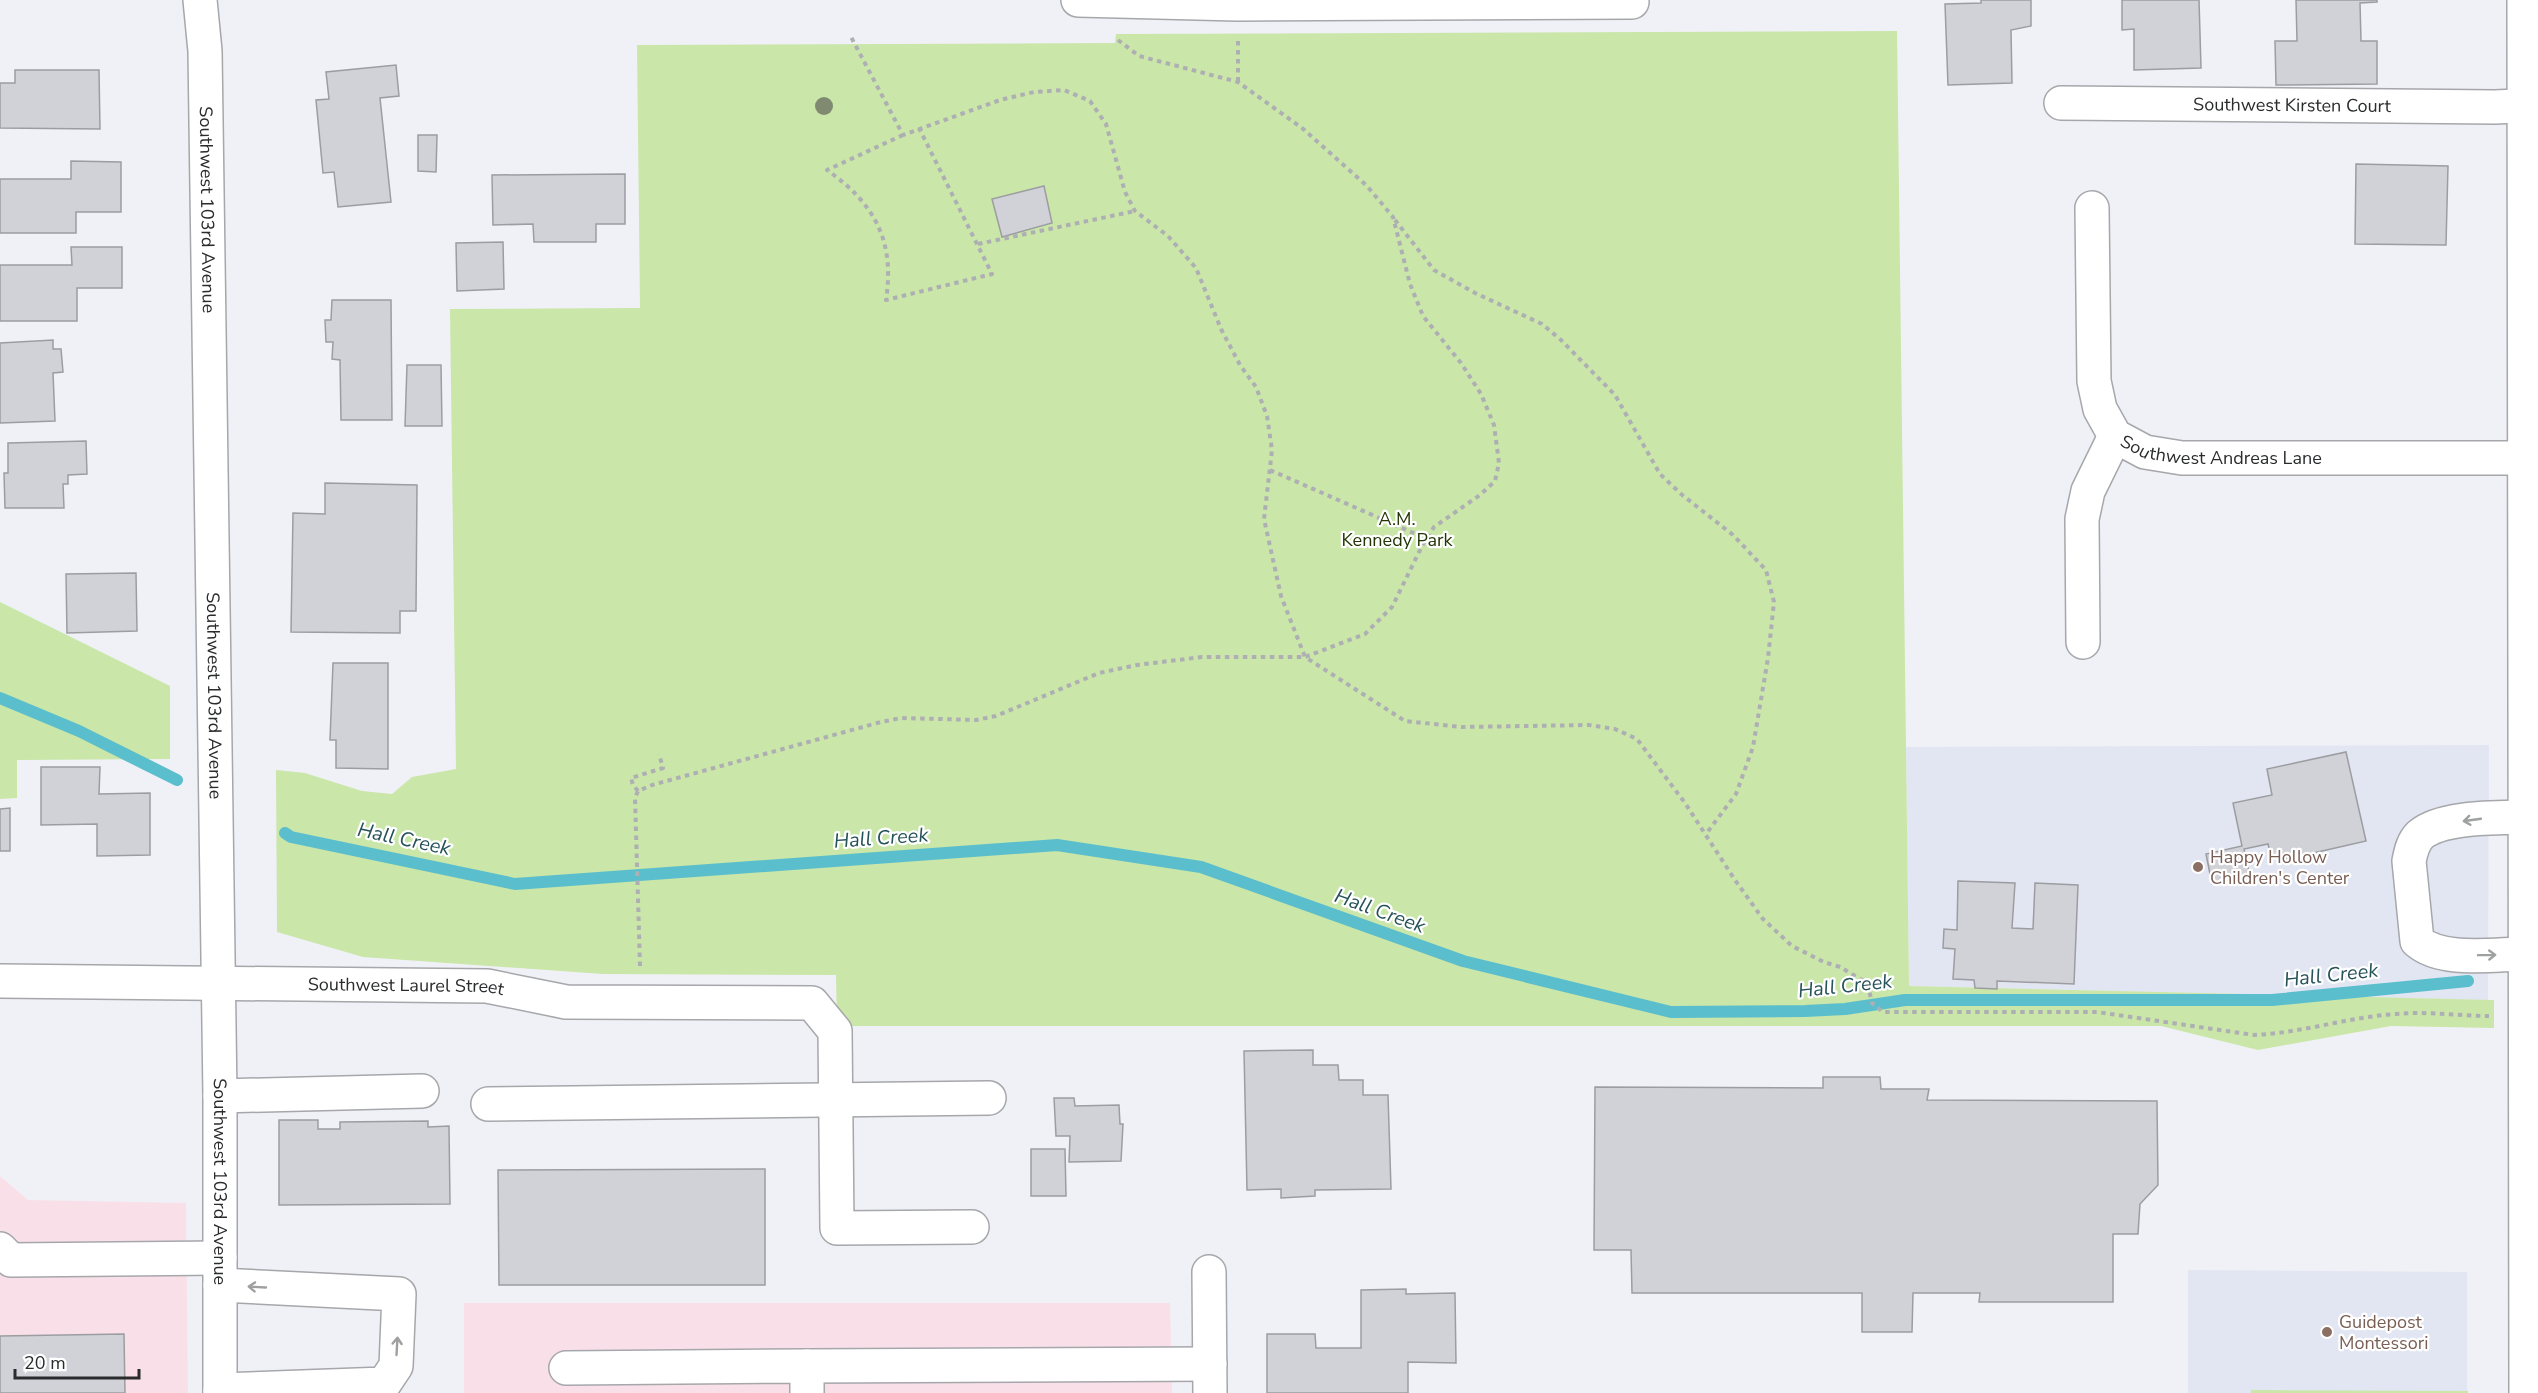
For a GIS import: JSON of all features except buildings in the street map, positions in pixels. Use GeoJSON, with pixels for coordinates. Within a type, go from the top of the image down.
{"type":"FeatureCollection","features":[{"type":"Feature","properties":{"kind":"street","name":"Southwest 103rd Avenue"},"geometry":{"type":"LineString","coordinates":[[200,0],[205,63],[219,981],[220,1391]]}},
{"type":"Feature","properties":{"kind":"street"},"geometry":{"type":"LineString","coordinates":[[1078,0],[1238,4],[1632,2]]}},
{"type":"Feature","properties":{"kind":"street"},"geometry":{"type":"LineString","coordinates":[[2524,0],[2531,105],[2525,458],[2526,852],[2530,943],[2526,1017],[2533,1176],[2526,1393]]}},
{"type":"Feature","properties":{"kind":"street","name":"Southwest Kirsten Court"},"geometry":{"type":"LineString","coordinates":[[2061,104],[2495,107],[2531,105]]}},
{"type":"Feature","properties":{"kind":"street","name":"Southwest Andreas Lane"},"geometry":{"type":"LineString","coordinates":[[2092,208],[2094,381],[2100,410],[2115,436],[2145,452],[2182,458],[2525,458]]}},
{"type":"Feature","properties":{"kind":"street"},"geometry":{"type":"LineString","coordinates":[[2083,642],[2082,519],[2088,491],[2115,436]]}},
{"type":"Feature","properties":{"kind":"street"},"geometry":{"type":"LineString","coordinates":[[2526,817],[2475,819],[2436,827],[2421,835],[2411,848],[2409,861],[2417,941],[2425,948],[2448,955],[2530,943]]}},
{"type":"Feature","properties":{"kind":"street","name":"Southwest Laurel Street"},"geometry":{"type":"LineString","coordinates":[[0,981],[219,981],[487,986],[566,1002],[812,1003],[835,1030],[836,1100]]}},
{"type":"Feature","properties":{"kind":"street"},"geometry":{"type":"LineString","coordinates":[[220,1096],[422,1091]]}},
{"type":"Feature","properties":{"kind":"street"},"geometry":{"type":"LineString","coordinates":[[488,1104],[989,1098]]}},
{"type":"Feature","properties":{"kind":"street"},"geometry":{"type":"LineString","coordinates":[[836,1100],[837,1228],[972,1227]]}},
{"type":"Feature","properties":{"kind":"street"},"geometry":{"type":"LineString","coordinates":[[0,1249],[11,1260],[220,1272],[399,1294],[396,1366],[384,1383],[220,1391]]}},
{"type":"Feature","properties":{"kind":"street"},"geometry":{"type":"LineString","coordinates":[[566,1368],[807,1380],[1210,1379],[1209,1272]]}},
{"type":"Feature","properties":{"kind":"path"},"geometry":{"type":"LineString","coordinates":[[850,35],[903,135]]}},
{"type":"Feature","properties":{"kind":"path"},"geometry":{"type":"LineString","coordinates":[[1116,39],[1139,57],[1238,82],[1302,128],[1367,186],[1434,270],[1475,293],[1542,324],[1615,395],[1660,474],[1681,494],[1733,534],[1766,570],[1774,602],[1768,658],[1753,747],[1736,794],[1706,834]]}},
{"type":"Feature","properties":{"kind":"path"},"geometry":{"type":"LineString","coordinates":[[919,128],[992,274],[886,300],[889,260],[884,240],[874,218],[848,184],[827,170],[919,128],[1000,100],[1049,89],[1064,90],[1090,101],[1106,124],[1125,192],[1136,211],[1168,236],[1196,268],[1221,329],[1240,365],[1256,387],[1263,407],[1272,450],[1264,519],[1281,596],[1305,657],[1405,721],[1462,727],[1580,725],[1615,729],[1637,739],[1654,759],[1763,919],[1792,946],[1824,962],[1840,967],[1862,980],[1869,990],[1872,1003],[1883,1012],[2097,1012],[2254,1035],[2281,1034],[2352,1019],[2399,1013],[2526,1017]]}},
{"type":"Feature","properties":{"kind":"path"},"geometry":{"type":"LineString","coordinates":[[978,244],[1136,211]]}},
{"type":"Feature","properties":{"kind":"path"},"geometry":{"type":"LineString","coordinates":[[640,969],[635,798],[638,792],[652,785],[881,722],[901,718],[976,720],[996,716],[1099,673],[1137,665],[1202,657],[1305,657],[1365,634],[1392,607],[1434,527],[1480,495],[1495,481],[1499,463],[1494,425],[1481,394],[1461,363],[1423,316],[1410,284],[1393,218]]}},
{"type":"Feature","properties":{"kind":"path"},"geometry":{"type":"LineString","coordinates":[[1270,470],[1427,539]]}},
{"type":"Feature","properties":{"kind":"path"},"geometry":{"type":"LineString","coordinates":[[638,792],[631,778],[663,768],[659,753]]}},
{"type":"Feature","properties":{"kind":"shaded area","name":"Happy Hollow Children's Center"},"geometry":{"type":"Polygon","coordinates":[[[2489,745],[2488,1000],[1909,986],[1906,747],[2489,745]]]}},
{"type":"Feature","properties":{"kind":"shaded area"},"geometry":{"type":"Polygon","coordinates":[[[0,1176],[28,1200],[186,1203],[188,1393],[0,1393],[0,1176]]]}},
{"type":"Feature","properties":{"kind":"shaded area","name":"Guidepost Montessori"},"geometry":{"type":"Polygon","coordinates":[[[2188,1270],[2467,1272],[2467,1393],[2188,1393],[2188,1270]]]}},
{"type":"Feature","properties":{"kind":"shaded area"},"geometry":{"type":"Polygon","coordinates":[[[464,1303],[1170,1303],[1172,1393],[464,1393],[464,1303]]]}},
{"type":"Feature","properties":{"kind":"green space","name":"A.M. Kennedy Park"},"geometry":{"type":"Polygon","coordinates":[[[1897,31],[1909,986],[2494,1000],[2494,1028],[2391,1026],[2258,1050],[2161,1026],[837,1026],[836,975],[603,974],[363,957],[277,932],[276,770],[305,773],[362,791],[392,794],[412,777],[456,769],[450,309],[640,308],[637,45],[1115,43],[1116,34],[1897,31]]]}},
{"type":"Feature","properties":{"kind":"green space"},"geometry":{"type":"Polygon","coordinates":[[[0,602],[170,686],[170,759],[17,760],[17,798],[0,799],[0,602]]]}},
{"type":"Feature","properties":{"kind":"green space"},"geometry":{"type":"Polygon","coordinates":[[[2251,1390],[2468,1391],[2468,1393],[2251,1393],[2251,1390]]]}},
{"type":"Feature","properties":{"kind":"waterway","name":"Hall Creek"},"geometry":{"type":"LineString","coordinates":[[0,698],[79,731],[177,780]]}},
{"type":"Feature","properties":{"kind":"waterway","name":"Hall Creek"},"geometry":{"type":"LineString","coordinates":[[285,833],[291,837],[515,884],[1057,845],[1201,867],[1463,961],[1671,1012],[1845,1009],[1905,1000],[2272,1000],[2468,981]]}},
{"type":"Feature","properties":{"kind":"place","name":"Happy Hollow Children's Center"},"geometry":{"type":"Point","coordinates":[2198,867]}},
{"type":"Feature","properties":{"kind":"place","name":"Guidepost Montessori"},"geometry":{"type":"Point","coordinates":[2327,1332]}}]}
